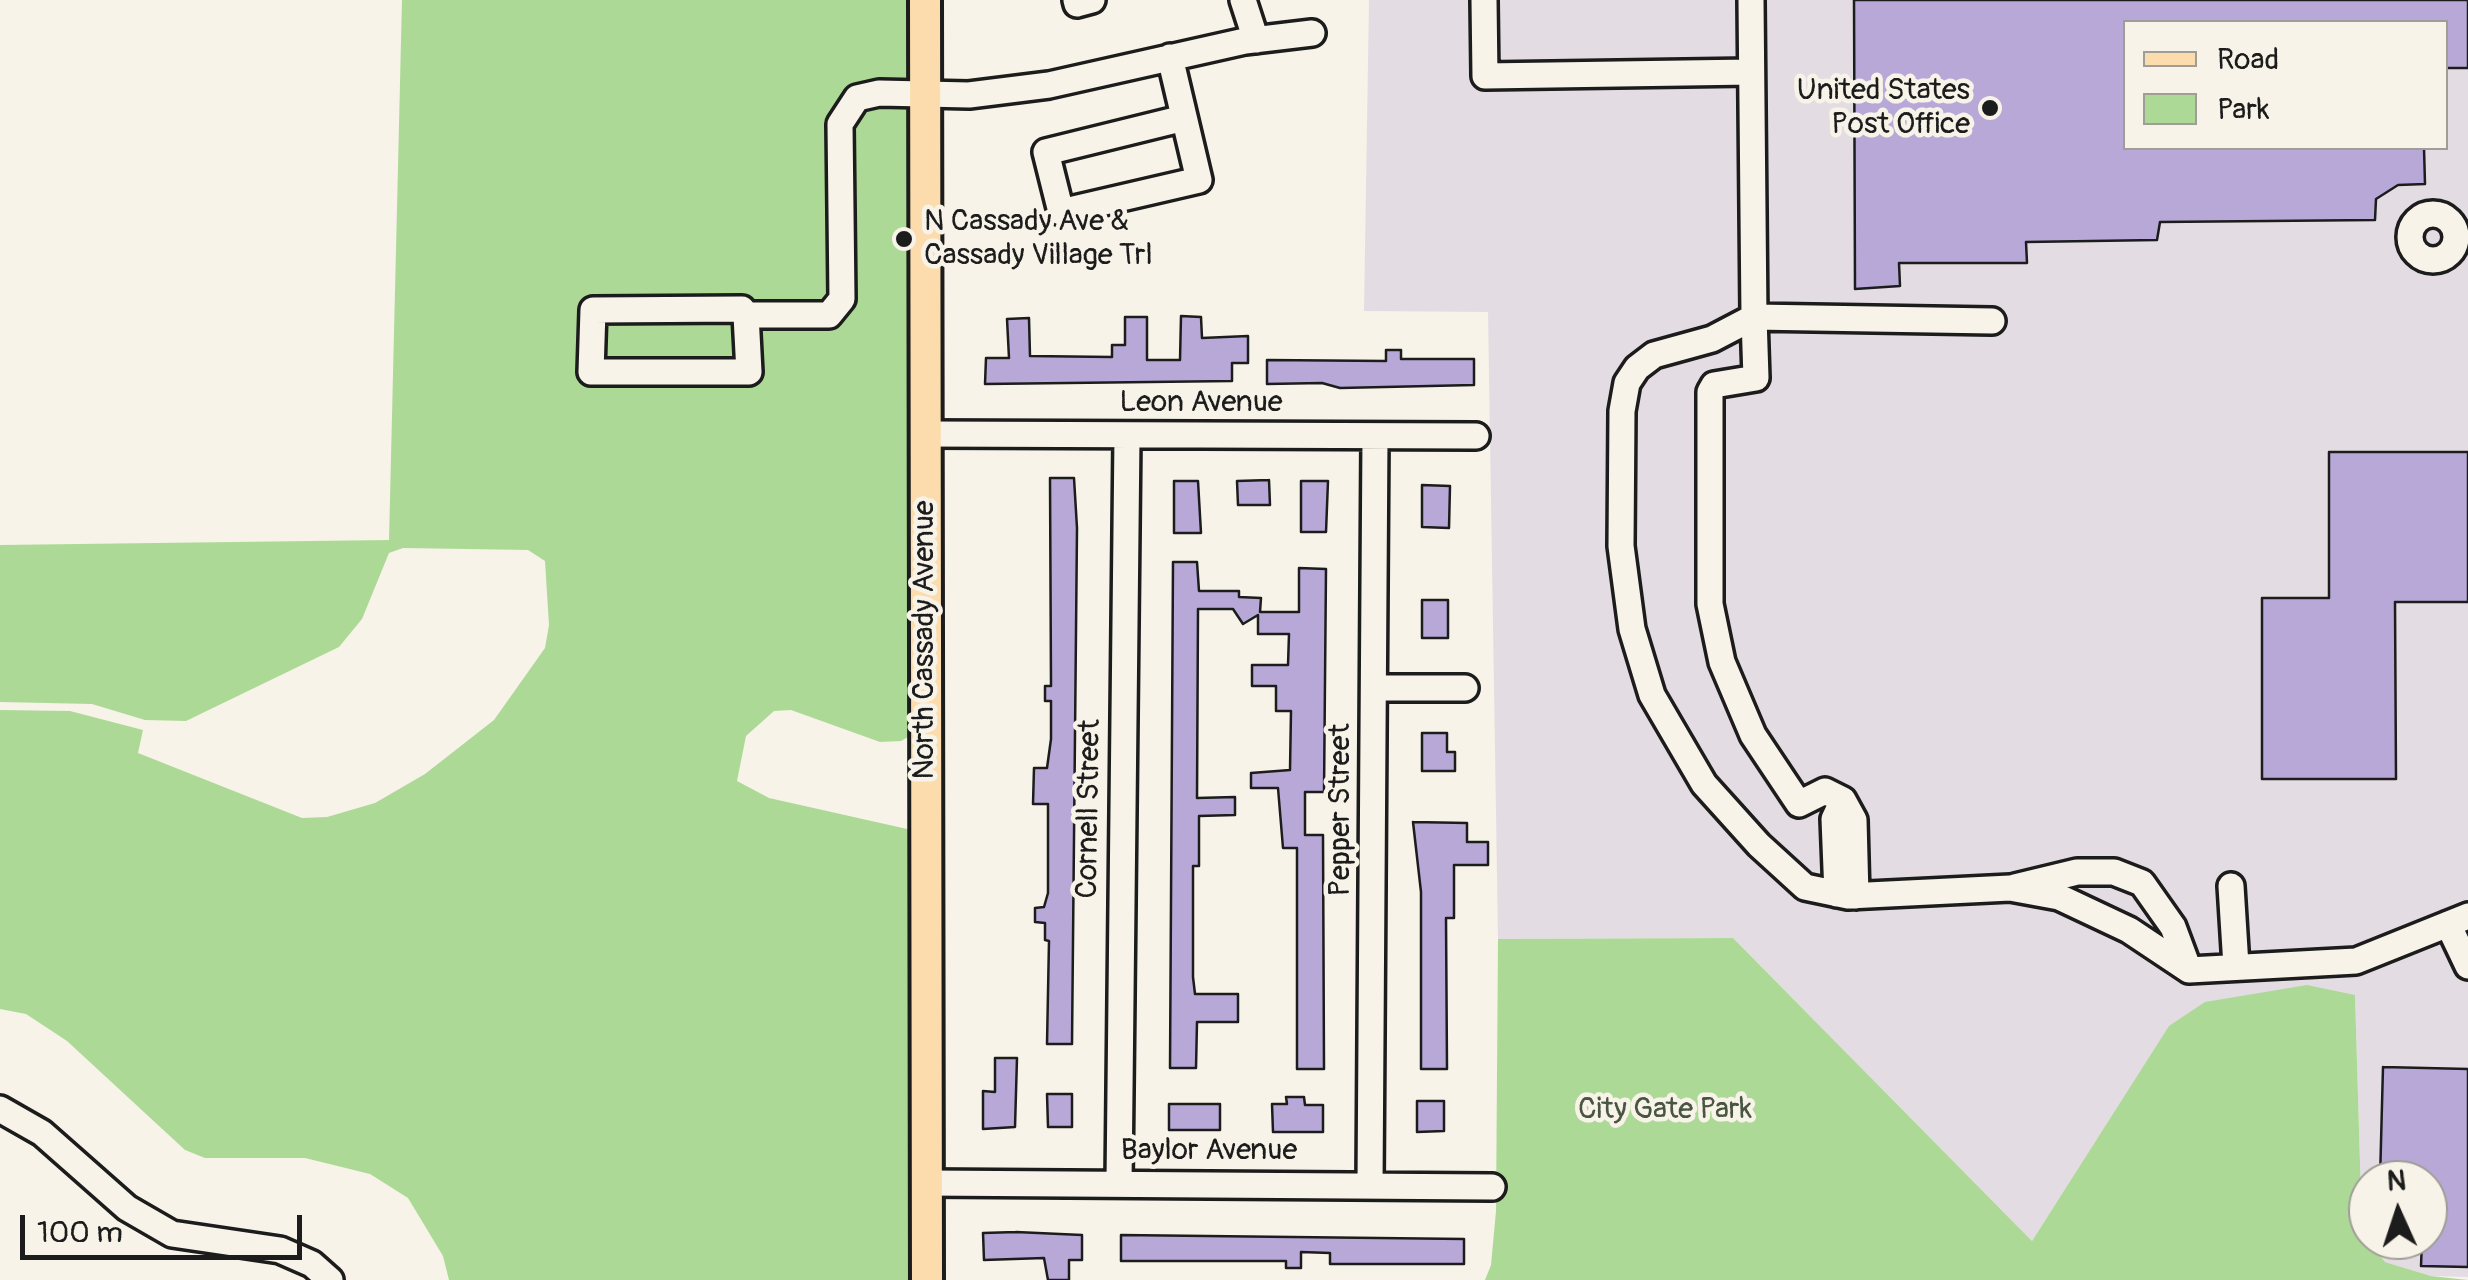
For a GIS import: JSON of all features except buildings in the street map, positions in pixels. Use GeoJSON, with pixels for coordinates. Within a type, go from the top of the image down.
{"type":"FeatureCollection","features":[{"type":"Feature","properties":{"kind":"main road","name":"North Cassady Avenue"},"geometry":{"type":"LineString","coordinates":[[926,0],[927,1280]]}},
{"type":"Feature","properties":{"kind":"street"},"geometry":{"type":"LineString","coordinates":[[1076,0],[1077,4],[1092,0]]}},
{"type":"Feature","properties":{"kind":"street"},"geometry":{"type":"LineString","coordinates":[[1244,0],[1256,40]]}},
{"type":"Feature","properties":{"kind":"street"},"geometry":{"type":"LineString","coordinates":[[1484,0],[1485,76],[1751,72]]}},
{"type":"Feature","properties":{"kind":"street"},"geometry":{"type":"LineString","coordinates":[[1750,0],[1756,378],[1714,385],[1710,392],[1712,627],[1722,662],[1753,735],[1799,804],[1825,792],[1843,800],[1834,819],[1846,895]]}},
{"type":"Feature","properties":{"kind":"street"},"geometry":{"type":"LineString","coordinates":[[746,315],[829,315],[842,300],[840,124],[856,98],[879,93],[926,96],[1049,85],[1170,57],[1312,33]]}},
{"type":"Feature","properties":{"kind":"street"},"geometry":{"type":"LineString","coordinates":[[1170,57],[1199,180],[1061,212],[1046,152],[1184,118]]}},
{"type":"Feature","properties":{"kind":"street"},"geometry":{"type":"LineString","coordinates":[[742,309],[746,315],[749,372],[591,372],[592,310],[742,309]]}},
{"type":"Feature","properties":{"kind":"street"},"geometry":{"type":"LineString","coordinates":[[1992,321],[1754,317],[1712,339],[1654,355],[1636,368],[1622,410],[1621,546],[1632,629],[1652,695],[1704,784],[1759,845],[1805,887],[1846,895],[2010,888],[2076,872],[2114,872],[2142,883],[2172,928],[2189,970]]}},
{"type":"Feature","properties":{"kind":"street","name":"Leon Avenue"},"geometry":{"type":"LineString","coordinates":[[926,434],[1476,436]]}},
{"type":"Feature","properties":{"kind":"street","name":"Cornell Street"},"geometry":{"type":"LineString","coordinates":[[1119,1183],[1127,436]]}},
{"type":"Feature","properties":{"kind":"street","name":"Pepper Street"},"geometry":{"type":"LineString","coordinates":[[1370,1185],[1374,436]]}},
{"type":"Feature","properties":{"kind":"street"},"geometry":{"type":"LineString","coordinates":[[1374,688],[1465,688]]}},
{"type":"Feature","properties":{"kind":"street"},"geometry":{"type":"LineString","coordinates":[[2231,886],[2236,966]]}},
{"type":"Feature","properties":{"kind":"street"},"geometry":{"type":"LineString","coordinates":[[2010,888],[2084,905],[2189,970],[2356,961],[2458,920],[2468,966]]}},
{"type":"Feature","properties":{"kind":"street"},"geometry":{"type":"LineString","coordinates":[[0,1109],[42,1133],[128,1208],[163,1229],[199,1240],[280,1250],[312,1264],[330,1280]]}},
{"type":"Feature","properties":{"kind":"street","name":"Baylor Avenue"},"geometry":{"type":"LineString","coordinates":[[926,1183],[1492,1187]]}},
{"type":"Feature","properties":{"kind":"shaded area"},"geometry":{"type":"Polygon","coordinates":[[[1369,0],[2468,0],[2468,1277],[2431,1276],[2384,1260],[2448,1260],[2448,1160],[2360,1160],[2355,995],[2170,1026],[2032,1241],[1733,938],[1498,939],[1488,312],[1364,311],[1369,0]]]}},
{"type":"Feature","properties":{"kind":"green space"},"geometry":{"type":"Polygon","coordinates":[[[402,0],[913,0],[915,733],[901,741],[880,742],[791,710],[774,711],[746,736],[737,781],[769,798],[916,831],[919,1280],[449,1280],[443,1256],[408,1198],[370,1174],[305,1158],[205,1158],[185,1150],[67,1041],[26,1014],[0,1009],[0,710],[70,711],[143,730],[138,753],[302,818],[327,817],[375,803],[425,774],[494,720],[545,648],[549,625],[545,561],[528,550],[403,548],[389,553],[362,619],[339,647],[186,721],[145,720],[92,704],[0,702],[0,545],[389,540],[402,0]]]}},
{"type":"Feature","properties":{"kind":"green space","name":"City Gate Park"},"geometry":{"type":"Polygon","coordinates":[[[1733,938],[2032,1241],[2169,1026],[2205,1002],[2307,985],[2355,995],[2360,1160],[2348,1160],[2348,1260],[2384,1260],[2431,1276],[2468,1280],[1485,1280],[1491,1265],[1496,1211],[1498,939],[1733,938]]]}},
{"type":"Feature","properties":{"kind":"place","name":"United States Post Office"},"geometry":{"type":"Point","coordinates":[1990,108]}},
{"type":"Feature","properties":{"kind":"place","name":"N Cassady Ave & Cassady Village Trl"},"geometry":{"type":"Point","coordinates":[904,239]}}]}
